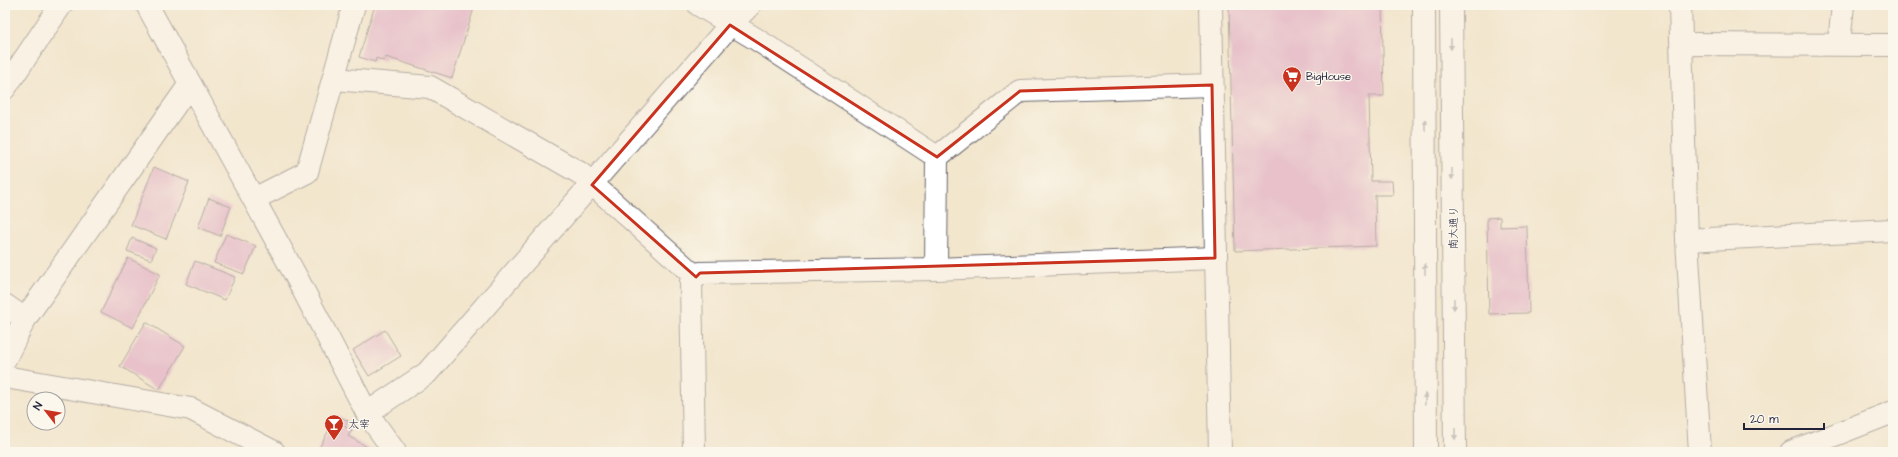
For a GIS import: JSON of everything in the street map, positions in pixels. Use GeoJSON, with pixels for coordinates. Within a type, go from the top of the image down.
{"type":"FeatureCollection","features":[{"type":"Feature","properties":{"kind":"street"},"geometry":{"type":"LineString","coordinates":[[5,88],[61,5]]}},
{"type":"Feature","properties":{"kind":"street"},"geometry":{"type":"LineString","coordinates":[[147,5],[254,199],[367,413],[395,452]]}},
{"type":"Feature","properties":{"kind":"street"},"geometry":{"type":"LineString","coordinates":[[254,199],[307,172],[354,5]]}},
{"type":"Feature","properties":{"kind":"street"},"geometry":{"type":"LineString","coordinates":[[699,5],[730,25],[756,39],[937,157]]}},
{"type":"Feature","properties":{"kind":"street"},"geometry":{"type":"LineString","coordinates":[[367,413],[427,374],[730,25],[750,5]]}},
{"type":"Feature","properties":{"kind":"street"},"geometry":{"type":"LineString","coordinates":[[1211,5],[1220,452]]}},
{"type":"Feature","properties":{"kind":"street"},"geometry":{"type":"LineString","coordinates":[[1424,5],[1426,452]]}},
{"type":"Feature","properties":{"kind":"street","name":"南大通り"},"geometry":{"type":"LineString","coordinates":[[1451,5],[1455,452]]}},
{"type":"Feature","properties":{"kind":"street"},"geometry":{"type":"LineString","coordinates":[[1680,5],[1687,240],[1700,452]]}},
{"type":"Feature","properties":{"kind":"street"},"geometry":{"type":"LineString","coordinates":[[1839,43],[1843,5]]}},
{"type":"Feature","properties":{"kind":"street"},"geometry":{"type":"LineString","coordinates":[[1682,44],[1839,43],[1893,45]]}},
{"type":"Feature","properties":{"kind":"street"},"geometry":{"type":"LineString","coordinates":[[334,79],[430,87],[580,173],[696,277]]}},
{"type":"Feature","properties":{"kind":"street"},"geometry":{"type":"LineString","coordinates":[[5,359],[25,319],[190,84]]}},
{"type":"Feature","properties":{"kind":"street"},"geometry":{"type":"LineString","coordinates":[[937,157],[1020,91],[1212,85]]}},
{"type":"Feature","properties":{"kind":"street"},"geometry":{"type":"LineString","coordinates":[[936,269],[937,157]]}},
{"type":"Feature","properties":{"kind":"street"},"geometry":{"type":"LineString","coordinates":[[1687,240],[1893,230]]}},
{"type":"Feature","properties":{"kind":"street"},"geometry":{"type":"LineString","coordinates":[[694,452],[691,282],[700,273],[936,269],[1215,258]]}},
{"type":"Feature","properties":{"kind":"street"},"geometry":{"type":"LineString","coordinates":[[5,305],[25,319]]}},
{"type":"Feature","properties":{"kind":"street"},"geometry":{"type":"LineString","coordinates":[[5,376],[191,409],[274,452]]}},
{"type":"Feature","properties":{"kind":"street"},"geometry":{"type":"LineString","coordinates":[[1791,452],[1893,412]]}},
{"type":"Feature","properties":{"kind":"highlighted area"},"geometry":{"type":"Polygon","coordinates":[[[730,25],[937,157],[1020,91],[1212,85],[1215,258],[700,273],[696,277],[592,185],[730,25]]]}},
{"type":"Feature","properties":{"kind":"building"},"geometry":{"type":"Polygon","coordinates":[[[375,5],[475,5],[452,78],[386,57],[384,61],[376,58],[375,62],[359,57],[375,5]]]}},
{"type":"Feature","properties":{"kind":"building"},"geometry":{"type":"Polygon","coordinates":[[[1229,5],[1382,5],[1384,96],[1369,96],[1371,181],[1392,181],[1393,195],[1375,195],[1376,246],[1235,251],[1229,5]]]}},
{"type":"Feature","properties":{"kind":"building"},"geometry":{"type":"Polygon","coordinates":[[[154,167],[189,182],[166,239],[131,225],[154,167]]]}},
{"type":"Feature","properties":{"kind":"building"},"geometry":{"type":"Polygon","coordinates":[[[209,198],[231,207],[220,236],[198,227],[209,198]]]}},
{"type":"Feature","properties":{"kind":"building"},"geometry":{"type":"Polygon","coordinates":[[[1500,217],[1500,227],[1527,226],[1529,313],[1489,314],[1487,218],[1500,217]]]}},
{"type":"Feature","properties":{"kind":"building"},"geometry":{"type":"Polygon","coordinates":[[[226,234],[256,246],[244,274],[214,263],[226,234]]]}},
{"type":"Feature","properties":{"kind":"building"},"geometry":{"type":"Polygon","coordinates":[[[132,238],[156,248],[151,260],[127,251],[132,238]]]}},
{"type":"Feature","properties":{"kind":"building"},"geometry":{"type":"Polygon","coordinates":[[[128,258],[160,274],[133,328],[101,312],[128,258]]]}},
{"type":"Feature","properties":{"kind":"building"},"geometry":{"type":"Polygon","coordinates":[[[195,261],[235,277],[225,300],[186,284],[195,261]]]}},
{"type":"Feature","properties":{"kind":"building"},"geometry":{"type":"Polygon","coordinates":[[[146,322],[185,346],[159,390],[120,366],[146,322]]]}},
{"type":"Feature","properties":{"kind":"building"},"geometry":{"type":"Polygon","coordinates":[[[385,330],[401,356],[369,376],[353,350],[385,330]]]}},
{"type":"Feature","properties":{"kind":"building","name":"太宰"},"geometry":{"type":"Polygon","coordinates":[[[337,415],[348,421],[345,427],[352,430],[348,436],[369,448],[372,452],[317,452],[337,415]]]}},
{"type":"Feature","properties":{"kind":"place","name":"BigHouse"},"geometry":{"type":"Point","coordinates":[1292,93]}},
{"type":"Feature","properties":{"kind":"place","name":"太宰"},"geometry":{"type":"Point","coordinates":[334,441]}}]}
